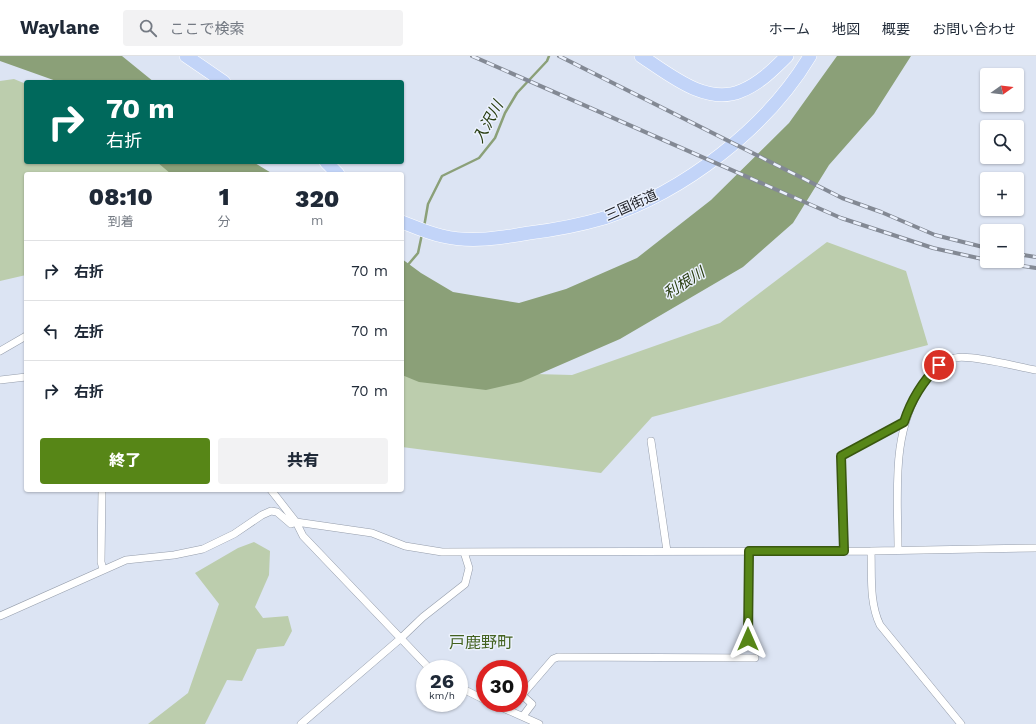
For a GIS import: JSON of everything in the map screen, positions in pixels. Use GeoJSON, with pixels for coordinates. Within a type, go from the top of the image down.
{"type":"FeatureCollection","features":[{"type":"Feature","properties":{"kind":"highway"},"geometry":{"type":"LineString","coordinates":[[186,56],[221,80]]}},
{"type":"Feature","properties":{"kind":"highway"},"geometry":{"type":"LineString","coordinates":[[642,56],[686,84],[702,91],[722,95],[741,92],[751,86],[787,56]]}},
{"type":"Feature","properties":{"kind":"highway","name":"三国街道"},"geometry":{"type":"LineString","coordinates":[[404,223],[419,229],[457,238],[490,238],[579,224],[627,209],[677,182],[722,154],[766,114],[789,87],[810,56]]}},
{"type":"Feature","properties":{"kind":"highway"},"geometry":{"type":"LineString","coordinates":[[328,164],[336,172]]}},
{"type":"Feature","properties":{"kind":"street"},"geometry":{"type":"LineString","coordinates":[[0,351],[24,337]]}},
{"type":"Feature","properties":{"kind":"street"},"geometry":{"type":"LineString","coordinates":[[898,549],[898,460],[904,422],[909,408],[929,375],[939,365],[954,358],[961,357],[1036,370]]}},
{"type":"Feature","properties":{"kind":"street"},"geometry":{"type":"LineString","coordinates":[[0,380],[24,377]]}},
{"type":"Feature","properties":{"kind":"street"},"geometry":{"type":"LineString","coordinates":[[844,551],[841,456],[904,422]]}},
{"type":"Feature","properties":{"kind":"street"},"geometry":{"type":"LineString","coordinates":[[651,441],[667,551]]}},
{"type":"Feature","properties":{"kind":"street"},"geometry":{"type":"LineString","coordinates":[[102,492],[101,562],[103,569]]}},
{"type":"Feature","properties":{"kind":"street"},"geometry":{"type":"LineString","coordinates":[[272,492],[296,522],[303,536],[421,660]]}},
{"type":"Feature","properties":{"kind":"street"},"geometry":{"type":"LineString","coordinates":[[0,616],[126,560],[174,555],[203,549],[234,534],[262,515],[271,511],[277,512],[291,524],[296,522],[372,533],[418,549],[464,552],[872,551],[898,549],[1036,548]]}},
{"type":"Feature","properties":{"kind":"street"},"geometry":{"type":"LineString","coordinates":[[748,639],[749,551]]}},
{"type":"Feature","properties":{"kind":"street"},"geometry":{"type":"LineString","coordinates":[[872,551],[874,613],[880,625],[961,724]]}},
{"type":"Feature","properties":{"kind":"street"},"geometry":{"type":"LineString","coordinates":[[301,724],[400,639],[423,617],[465,584],[469,568],[464,552]]}},
{"type":"Feature","properties":{"kind":"street"},"geometry":{"type":"LineString","coordinates":[[523,716],[532,704],[522,695],[553,659],[558,657],[755,658]]}},
{"type":"Feature","properties":{"kind":"street"},"geometry":{"type":"LineString","coordinates":[[513,712],[539,724]]}},
{"type":"Feature","properties":{"kind":"shaded area"},"geometry":{"type":"Polygon","coordinates":[[[14,79],[24,83],[24,164],[177,164],[182,172],[24,172],[24,275],[0,281],[0,81],[14,79]]]}},
{"type":"Feature","properties":{"kind":"shaded area"},"geometry":{"type":"Polygon","coordinates":[[[827,242],[906,271],[928,345],[652,417],[601,473],[404,447],[404,358],[421,371],[572,375],[720,323],[827,242]]]}},
{"type":"Feature","properties":{"kind":"shaded area"},"geometry":{"type":"Polygon","coordinates":[[[254,542],[270,551],[269,575],[255,607],[263,618],[288,616],[292,631],[284,646],[257,649],[242,681],[227,680],[205,724],[148,724],[188,693],[219,604],[195,573],[238,548],[254,542]]]}},
{"type":"Feature","properties":{"kind":"water"},"geometry":{"type":"Polygon","coordinates":[[[0,56],[122,56],[152,80],[53,80],[0,61],[0,56]]]}},
{"type":"Feature","properties":{"kind":"water","name":"利根川"},"geometry":{"type":"Polygon","coordinates":[[[837,56],[911,56],[874,114],[829,165],[793,223],[743,267],[620,339],[521,382],[486,390],[419,382],[404,376],[404,260],[421,273],[453,292],[519,303],[566,289],[637,258],[711,200],[789,123],[837,56]]]}},
{"type":"Feature","properties":{"kind":"water"},"geometry":{"type":"Polygon","coordinates":[[[159,164],[256,164],[270,172],[169,172],[159,164]]]}},
{"type":"Feature","properties":{"kind":"waterway","name":"入沢川"},"geometry":{"type":"LineString","coordinates":[[424,227],[428,204],[442,176],[479,158],[495,138],[505,113],[517,93],[547,61],[549,56]]}},
{"type":"Feature","properties":{"kind":"waterway","name":"入沢川"},"geometry":{"type":"LineString","coordinates":[[407,266],[418,253],[422,234]]}},
{"type":"Feature","properties":{"kind":"railway"},"geometry":{"type":"LineString","coordinates":[[472,56],[841,218],[933,248],[980,258]]}},
{"type":"Feature","properties":{"kind":"railway"},"geometry":{"type":"LineString","coordinates":[[559,56],[842,198],[881,212],[935,235],[980,246]]}},
{"type":"Feature","properties":{"kind":"railway"},"geometry":{"type":"LineString","coordinates":[[1024,255],[1036,257]]}},
{"type":"Feature","properties":{"kind":"railway"},"geometry":{"type":"LineString","coordinates":[[1024,266],[1036,268]]}},
{"type":"Feature","properties":{"kind":"district","name":"戸鹿野町"},"geometry":{"type":"Point","coordinates":[481,642]}},
{"type":"Feature","properties":{"kind":"route"},"geometry":{"type":"LineString","coordinates":[[748,639],[749,551],[844,551],[841,456],[904,422],[909,408],[922,386],[929,375],[939,365]]}}]}
